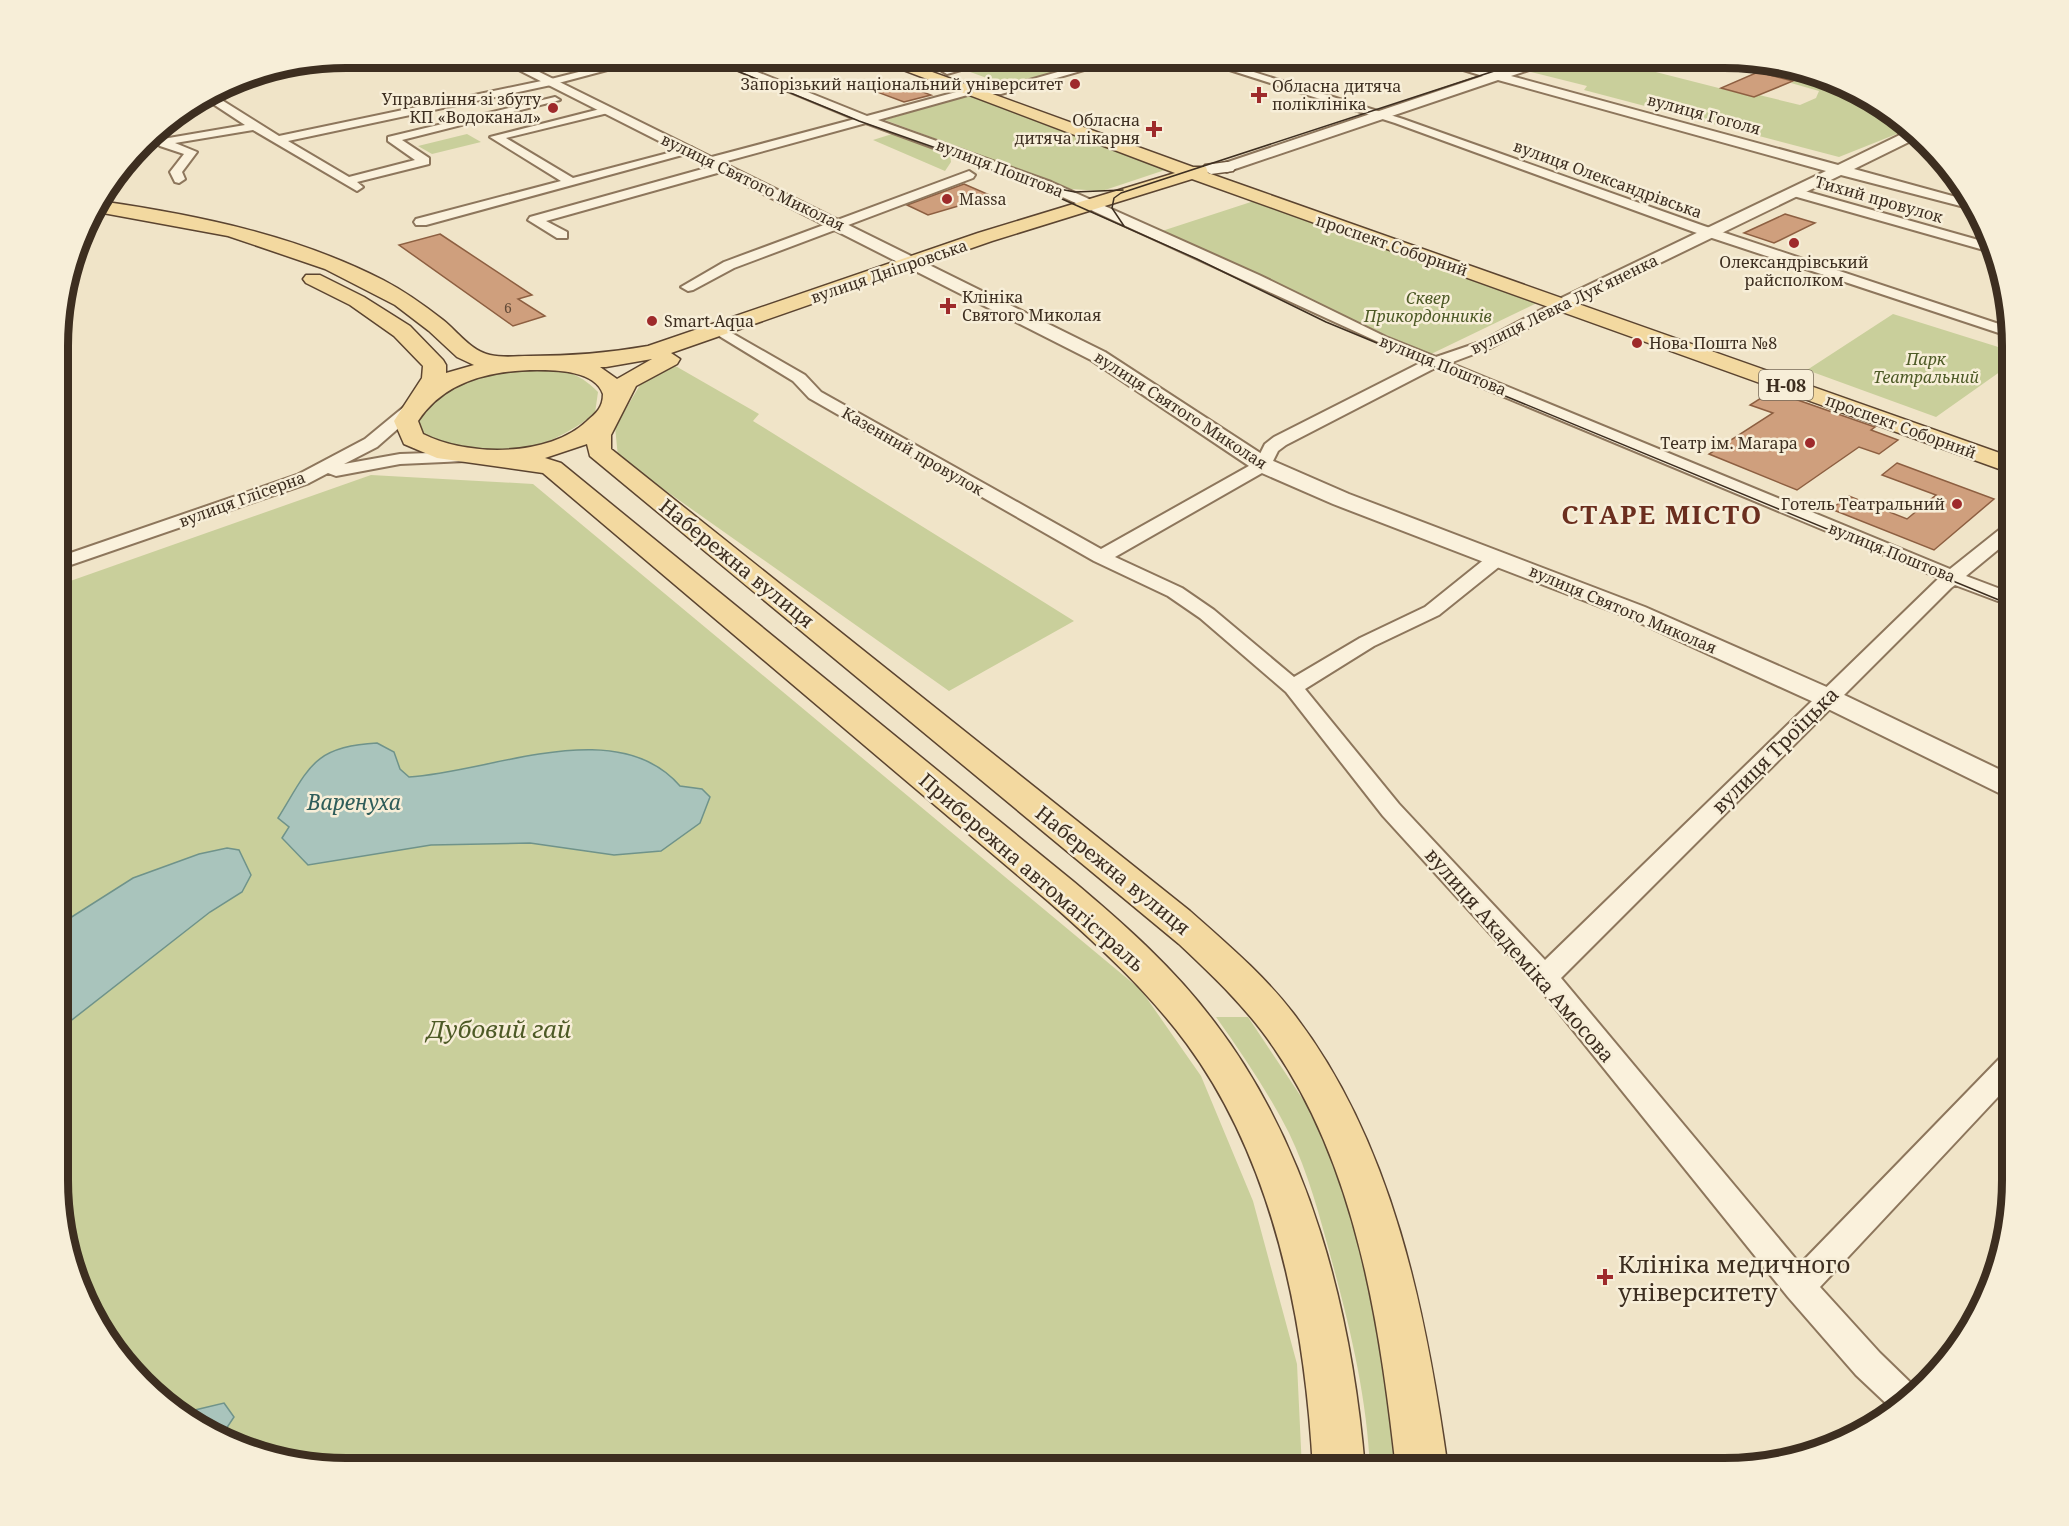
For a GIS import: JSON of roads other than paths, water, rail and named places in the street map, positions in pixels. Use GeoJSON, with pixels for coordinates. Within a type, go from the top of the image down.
{"type":"FeatureCollection","features":[{"type":"Feature","properties":{"kind":"main road","name":"проспект Соборний"},"geometry":{"type":"LineString","coordinates":[[907,68],[1212,172],[1253,196],[1566,302]]}},
{"type":"Feature","properties":{"kind":"main road","name":"проспект Соборний"},"geometry":{"type":"LineString","coordinates":[[937,68],[1212,172],[2002,462]]}},
{"type":"Feature","properties":{"kind":"main road","name":"вулиця Дніпровська"},"geometry":{"type":"LineString","coordinates":[[1091,211],[1148,198],[1212,172]]}},
{"type":"Feature","properties":{"kind":"main road","name":"вулиця Дніпровська"},"geometry":{"type":"LineString","coordinates":[[610,412],[626,382],[636,375],[724,335],[922,266],[1212,172]]}},
{"type":"Feature","properties":{"kind":"main road"},"geometry":{"type":"LineString","coordinates":[[1148,198],[1188,194],[1253,196]]}},
{"type":"Feature","properties":{"kind":"main road"},"geometry":{"type":"LineString","coordinates":[[105,207],[179,218],[241,232],[308,254],[392,293],[477,359],[571,366],[602,377],[611,386],[615,396],[610,412]]}},
{"type":"Feature","properties":{"kind":"main road"},"geometry":{"type":"LineString","coordinates":[[98,220],[220,244],[280,263],[357,301],[402,331],[435,364],[434,378],[416,404]]}},
{"type":"Feature","properties":{"kind":"main road"},"geometry":{"type":"LineString","coordinates":[[331,287],[350,288],[360,285],[363,278]]}},
{"type":"Feature","properties":{"kind":"main road"},"geometry":{"type":"LineString","coordinates":[[357,301],[362,294],[374,291],[392,293]]}},
{"type":"Feature","properties":{"kind":"main road","name":"вулиця Дніпровська"},"geometry":{"type":"LineString","coordinates":[[538,363],[629,356],[724,335]]}},
{"type":"Feature","properties":{"kind":"main road"},"geometry":{"type":"LineString","coordinates":[[416,404],[435,388],[478,371],[538,363]]}},
{"type":"Feature","properties":{"kind":"main road","name":"Прибережна автомагістраль"},"geometry":{"type":"LineString","coordinates":[[416,404],[407,420],[408,430],[414,439],[425,447],[472,458],[529,463],[552,468],[1097,923],[1147,968],[1201,1032],[1230,1076],[1260,1135],[1285,1198],[1312,1288],[1332,1388],[1338,1458]]}},
{"type":"Feature","properties":{"kind":"main road","name":"Прибережна автомагістраль"},"geometry":{"type":"LineString","coordinates":[[472,458],[508,457],[557,447],[595,428],[610,412]]}},
{"type":"Feature","properties":{"kind":"main road","name":"Набережна вулиця"},"geometry":{"type":"LineString","coordinates":[[610,412],[599,435],[599,451],[1177,921],[1248,987],[1289,1038],[1328,1104],[1371,1212],[1398,1314],[1421,1458]]}},
{"type":"Feature","properties":{"kind":"street","name":"вулиця Святого Миколая"},"geometry":{"type":"LineString","coordinates":[[522,68],[922,266],[1119,367],[1263,465],[1341,499],[1636,612],[1828,698],[2002,783]]}},
{"type":"Feature","properties":{"kind":"street"},"geometry":{"type":"LineString","coordinates":[[279,139],[551,82],[607,68]]}},
{"type":"Feature","properties":{"kind":"street","name":"вулиця Поштова"},"geometry":{"type":"LineString","coordinates":[[728,68],[870,130],[879,138]]}},
{"type":"Feature","properties":{"kind":"street","name":"вулиця Поштова"},"geometry":{"type":"LineString","coordinates":[[731,68],[867,120],[971,156],[1091,211],[1300,315],[1948,580],[2002,607]]}},
{"type":"Feature","properties":{"kind":"street"},"geometry":{"type":"LineString","coordinates":[[946,71],[958,68]]}},
{"type":"Feature","properties":{"kind":"street"},"geometry":{"type":"LineString","coordinates":[[562,235],[535,220],[853,123],[971,91],[1001,91],[1085,68]]}},
{"type":"Feature","properties":{"kind":"street","name":"вулиця Олександрівська"},"geometry":{"type":"LineString","coordinates":[[1229,68],[1379,115],[1711,233],[2001,330]]}},
{"type":"Feature","properties":{"kind":"street","name":"вулиця Гоголя"},"geometry":{"type":"LineString","coordinates":[[1474,68],[1844,168],[1962,203]]}},
{"type":"Feature","properties":{"kind":"street","name":"вулиця Гоголя"},"geometry":{"type":"LineString","coordinates":[[1482,68],[1500,74]]}},
{"type":"Feature","properties":{"kind":"street","name":"вулиця Дніпровська"},"geometry":{"type":"LineString","coordinates":[[1212,172],[1518,68]]}},
{"type":"Feature","properties":{"kind":"street"},"geometry":{"type":"LineString","coordinates":[[346,181],[425,161],[392,139],[555,100]]}},
{"type":"Feature","properties":{"kind":"street"},"geometry":{"type":"LineString","coordinates":[[215,101],[252,127],[279,139],[362,190]]}},
{"type":"Feature","properties":{"kind":"street"},"geometry":{"type":"LineString","coordinates":[[571,182],[496,139],[499,136],[608,110]]}},
{"type":"Feature","properties":{"kind":"street"},"geometry":{"type":"LineString","coordinates":[[504,112],[532,128]]}},
{"type":"Feature","properties":{"kind":"street"},"geometry":{"type":"LineString","coordinates":[[159,140],[252,127]]}},
{"type":"Feature","properties":{"kind":"street","name":"вулиця Левка Лукʼяненка"},"geometry":{"type":"LineString","coordinates":[[1101,557],[1263,465],[1271,448],[1280,441],[1429,366],[1485,345],[1566,302],[1907,137]]}},
{"type":"Feature","properties":{"kind":"street"},"geometry":{"type":"LineString","coordinates":[[158,141],[167,146],[191,152],[176,172],[180,179]]}},
{"type":"Feature","properties":{"kind":"street"},"geometry":{"type":"LineString","coordinates":[[422,222],[691,151]]}},
{"type":"Feature","properties":{"kind":"street","name":"вулиця Гоголя"},"geometry":{"type":"LineString","coordinates":[[1844,168],[1957,195]]}},
{"type":"Feature","properties":{"kind":"street"},"geometry":{"type":"LineString","coordinates":[[688,287],[729,265],[969,175]]}},
{"type":"Feature","properties":{"kind":"street","name":"Тихий провулок"},"geometry":{"type":"LineString","coordinates":[[1794,192],[1983,246]]}},
{"type":"Feature","properties":{"kind":"street"},"geometry":{"type":"LineString","coordinates":[[439,207],[475,198],[487,204]]}},
{"type":"Feature","properties":{"kind":"street","name":"Казенний провулок"},"geometry":{"type":"LineString","coordinates":[[724,335],[799,378],[815,395],[1101,557]]}},
{"type":"Feature","properties":{"kind":"street","name":"вулиця Глісерна"},"geometry":{"type":"LineString","coordinates":[[68,560],[303,479],[371,443],[416,404]]}},
{"type":"Feature","properties":{"kind":"street"},"geometry":{"type":"LineString","coordinates":[[303,479],[382,461],[472,458]]}},
{"type":"Feature","properties":{"kind":"street","name":"вулиця Троїцька"},"geometry":{"type":"LineString","coordinates":[[1545,977],[1948,580],[2002,537]]}},
{"type":"Feature","properties":{"kind":"street","name":"вулиця Академіка Амосова"},"geometry":{"type":"LineString","coordinates":[[1101,557],[1175,592],[1207,614],[1293,687],[1391,810],[1545,977],[1799,1287],[1868,1364],[1900,1395]]}},
{"type":"Feature","properties":{"kind":"street"},"geometry":{"type":"LineString","coordinates":[[1293,687],[1359,647],[1432,611],[1498,558]]}},
{"type":"Feature","properties":{"kind":"street","name":"вулиця Поштова"},"geometry":{"type":"LineString","coordinates":[[1948,580],[2002,597]]}},
{"type":"Feature","properties":{"kind":"street"},"geometry":{"type":"LineString","coordinates":[[1799,1287],[2002,1074]]}},
{"type":"Feature","properties":{"kind":"water","name":"Варенуха"},"geometry":{"type":"Polygon","coordinates":[[[377,743],[394,752],[400,769],[409,777],[552,752],[588,750],[623,753],[654,764],[680,786],[702,789],[710,797],[700,823],[661,851],[614,855],[530,843],[431,845],[308,865],[282,838],[289,827],[278,818],[306,773],[315,763],[339,749],[377,743]]]}},
{"type":"Feature","properties":{"kind":"water"},"geometry":{"type":"Polygon","coordinates":[[[227,848],[239,850],[251,875],[242,892],[210,912],[68,1023],[68,919],[133,878],[199,854],[227,848]]]}},
{"type":"Feature","properties":{"kind":"water"},"geometry":{"type":"Polygon","coordinates":[[[224,1403],[234,1417],[225,1431],[192,1412],[224,1403]]]}},
{"type":"Feature","properties":{"kind":"tram line"},"geometry":{"type":"LineString","coordinates":[[730,68],[859,121],[953,154],[1062,199],[1197,259],[1326,322],[2002,601]]}},
{"type":"Feature","properties":{"kind":"tram line"},"geometry":{"type":"LineString","coordinates":[[1124,226],[1112,208],[1114,198],[1121,193],[1503,68]]}},
{"type":"Feature","properties":{"kind":"tram line"},"geometry":{"type":"LineString","coordinates":[[1049,187],[1075,192],[1123,190]]}},
{"type":"Feature","properties":{"kind":"place","name":"Запорізький національний університет"},"geometry":{"type":"Point","coordinates":[1075,84]}},
{"type":"Feature","properties":{"kind":"place","name":"Обласна дитяча поліклініка"},"geometry":{"type":"Point","coordinates":[1259,95]}},
{"type":"Feature","properties":{"kind":"place","name":"Управлiння зi збуту КП «Водоканал»"},"geometry":{"type":"Point","coordinates":[553,108]}},
{"type":"Feature","properties":{"kind":"place","name":"Обласна дитяча лікарня"},"geometry":{"type":"Point","coordinates":[1154,129]}},
{"type":"Feature","properties":{"kind":"place","name":"Massa"},"geometry":{"type":"Point","coordinates":[947,199]}},
{"type":"Feature","properties":{"kind":"place","name":"Олександрівський райсполком"},"geometry":{"type":"Point","coordinates":[1794,243]}},
{"type":"Feature","properties":{"kind":"place","name":"Клініка Святого Миколая"},"geometry":{"type":"Point","coordinates":[948,306]}},
{"type":"Feature","properties":{"kind":"place","name":"Smart Aqua"},"geometry":{"type":"Point","coordinates":[652,321]}},
{"type":"Feature","properties":{"kind":"place","name":"Нова Пошта №8"},"geometry":{"type":"Point","coordinates":[1637,343]}},
{"type":"Feature","properties":{"kind":"place","name":"Театр ім. Магара"},"geometry":{"type":"Point","coordinates":[1810,443]}},
{"type":"Feature","properties":{"kind":"place","name":"Готель Театральний"},"geometry":{"type":"Point","coordinates":[1957,504]}},
{"type":"Feature","properties":{"kind":"place","name":"Клініка медичного університету"},"geometry":{"type":"Point","coordinates":[1605,1277]}},
{"type":"Feature","properties":{"kind":"district","name":"СТАРЕ МІСТО"},"geometry":{"type":"Point","coordinates":[1662,514]}},
{"type":"Feature","properties":{"kind":"park label","name":"Сквер Прикордонників"},"geometry":{"type":"Point","coordinates":[1428,307]}},
{"type":"Feature","properties":{"kind":"park label","name":"Парк Театральний"},"geometry":{"type":"Point","coordinates":[1926,368]}},
{"type":"Feature","properties":{"kind":"park label","name":"Дубовий гай"},"geometry":{"type":"Point","coordinates":[499,1028]}}]}
